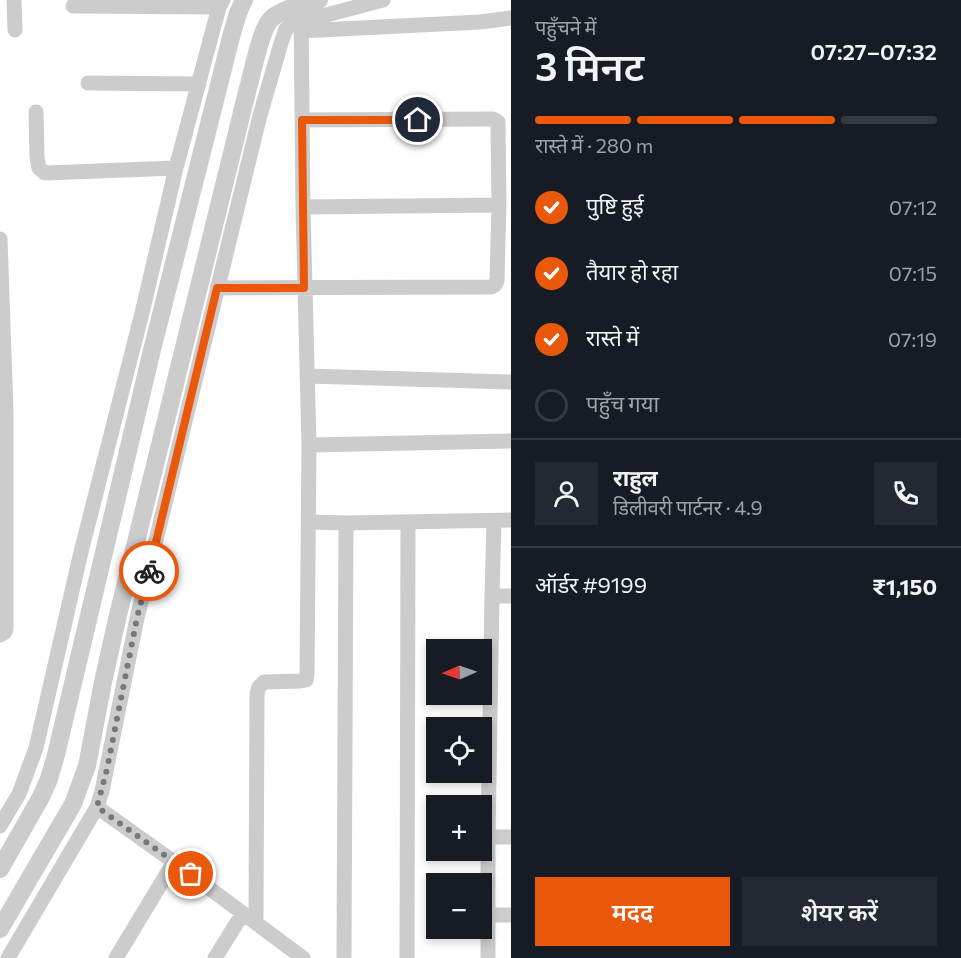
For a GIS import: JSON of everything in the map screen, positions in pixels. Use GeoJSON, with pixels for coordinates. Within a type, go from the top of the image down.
{"type":"FeatureCollection","features":[{"type":"Feature","properties":{"kind":"street"},"geometry":{"type":"LineString","coordinates":[[14,0],[15,30]]}},
{"type":"Feature","properties":{"kind":"street"},"geometry":{"type":"LineString","coordinates":[[0,869],[41,798],[56,755],[160,320],[231,37],[244,0]]}},
{"type":"Feature","properties":{"kind":"street"},"geometry":{"type":"LineString","coordinates":[[0,929],[73,804],[87,766],[103,682],[138,534],[263,33],[270,20],[278,14],[383,0]]}},
{"type":"Feature","properties":{"kind":"street"},"geometry":{"type":"LineString","coordinates":[[0,826],[19,794],[36,747],[81,552],[142,313],[176,168],[221,4],[73,6]]}},
{"type":"Feature","properties":{"kind":"street"},"geometry":{"type":"LineString","coordinates":[[256,923],[257,694],[264,682],[306,680],[307,675],[309,445],[303,207],[304,12]]}},
{"type":"Feature","properties":{"kind":"street"},"geometry":{"type":"LineString","coordinates":[[8,958],[97,807],[107,769],[137,618],[217,288],[259,119],[286,29],[304,12],[480,22],[511,18]]}},
{"type":"Feature","properties":{"kind":"street"},"geometry":{"type":"LineString","coordinates":[[87,83],[199,84]]}},
{"type":"Feature","properties":{"kind":"street"},"geometry":{"type":"LineString","coordinates":[[36,111],[37,157],[39,168],[45,173],[176,168]]}},
{"type":"Feature","properties":{"kind":"street"},"geometry":{"type":"LineString","coordinates":[[217,288],[491,287],[495,285],[499,206],[498,122],[494,119],[302,120]]}},
{"type":"Feature","properties":{"kind":"street"},"geometry":{"type":"LineString","coordinates":[[303,207],[499,206]]}},
{"type":"Feature","properties":{"kind":"street"},"geometry":{"type":"LineString","coordinates":[[0,238],[6,412],[6,629],[0,635]]}},
{"type":"Feature","properties":{"kind":"street"},"geometry":{"type":"LineString","coordinates":[[307,376],[511,382]]}},
{"type":"Feature","properties":{"kind":"street"},"geometry":{"type":"LineString","coordinates":[[309,445],[511,441]]}},
{"type":"Feature","properties":{"kind":"street"},"geometry":{"type":"LineString","coordinates":[[309,522],[511,520]]}},
{"type":"Feature","properties":{"kind":"street"},"geometry":{"type":"LineString","coordinates":[[489,795],[494,521]]}},
{"type":"Feature","properties":{"kind":"street"},"geometry":{"type":"LineString","coordinates":[[407,958],[408,522]]}},
{"type":"Feature","properties":{"kind":"street"},"geometry":{"type":"LineString","coordinates":[[344,958],[346,523]]}},
{"type":"Feature","properties":{"kind":"street"},"geometry":{"type":"LineString","coordinates":[[492,596],[511,596]]}},
{"type":"Feature","properties":{"kind":"street"},"geometry":{"type":"LineString","coordinates":[[97,807],[243,913],[298,957]]}},
{"type":"Feature","properties":{"kind":"street"},"geometry":{"type":"LineString","coordinates":[[492,837],[511,837]]}},
{"type":"Feature","properties":{"kind":"street"},"geometry":{"type":"LineString","coordinates":[[116,958],[174,862]]}},
{"type":"Feature","properties":{"kind":"street"},"geometry":{"type":"LineString","coordinates":[[215,958],[243,913]]}},
{"type":"Feature","properties":{"kind":"street"},"geometry":{"type":"LineString","coordinates":[[492,915],[511,915]]}},
{"type":"Feature","properties":{"kind":"street"},"geometry":{"type":"LineString","coordinates":[[488,939],[488,958]]}},
{"type":"Feature","properties":{"kind":"way so far"},"geometry":{"type":"LineString","coordinates":[[149,571],[97,807],[191,874]]}},
{"type":"Feature","properties":{"kind":"route"},"geometry":{"type":"LineString","coordinates":[[149,571],[217,288],[304,288],[302,120],[418,120]]}}]}
